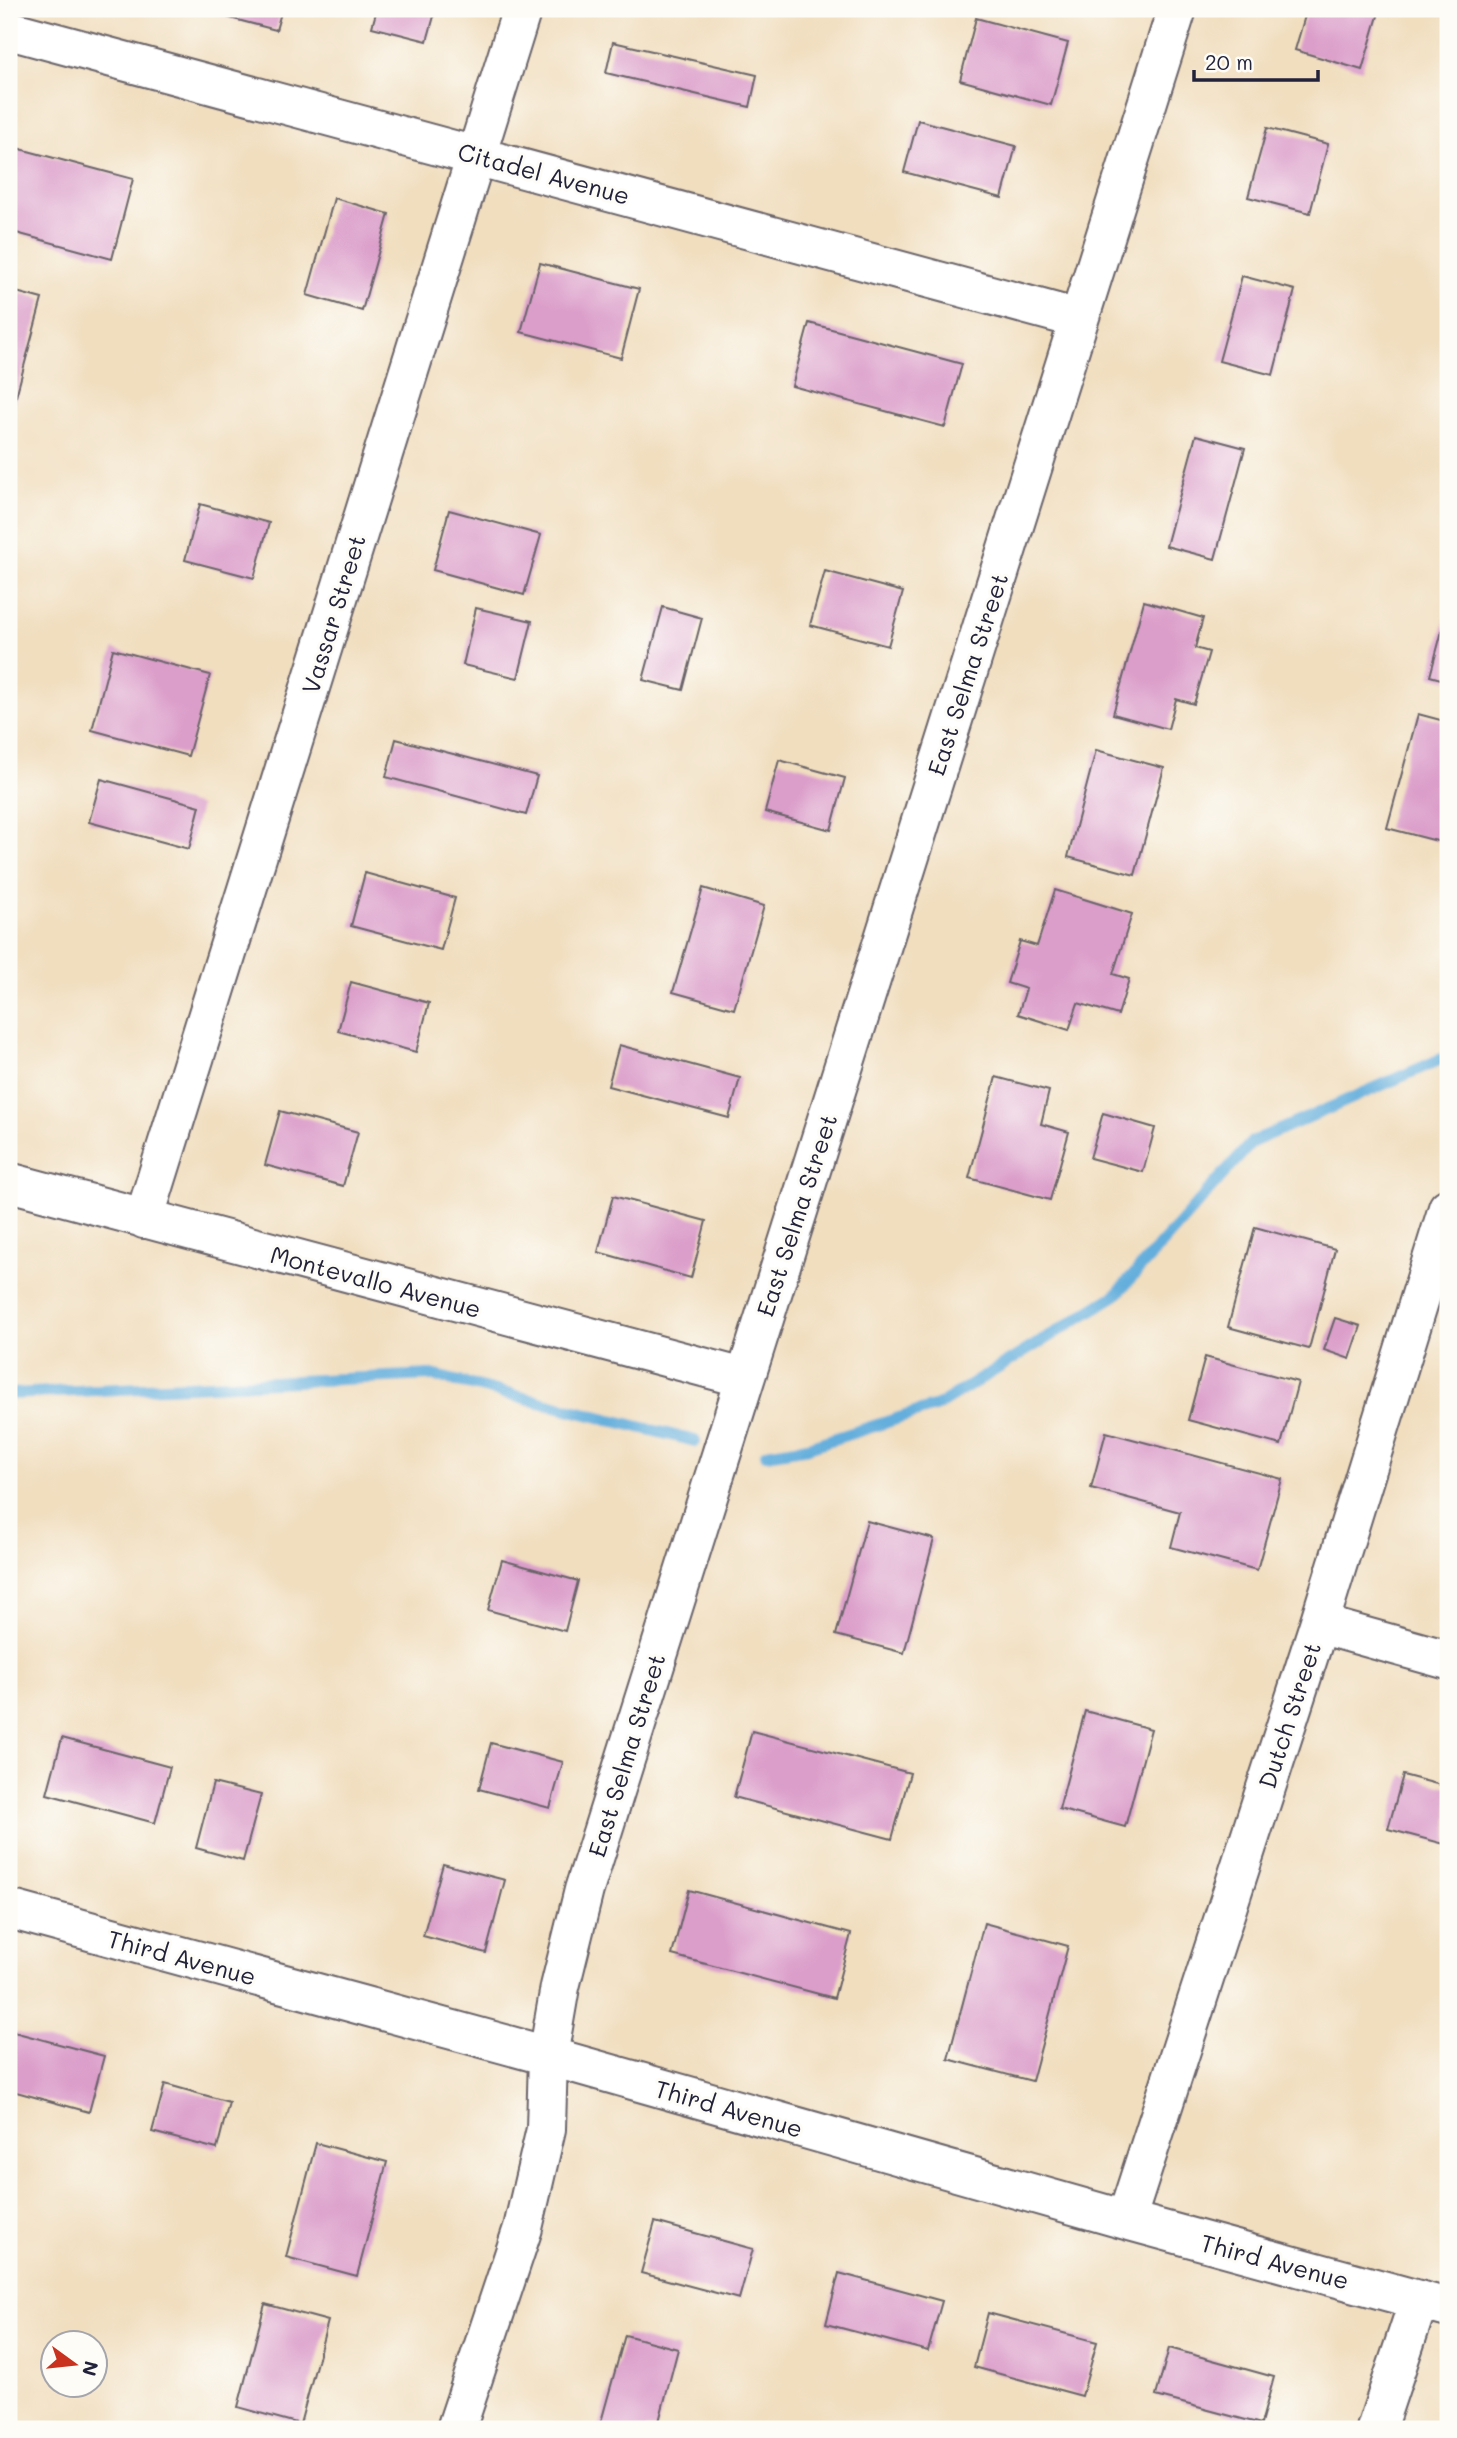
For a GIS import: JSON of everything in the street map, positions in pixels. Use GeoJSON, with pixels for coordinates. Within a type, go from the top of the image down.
{"type":"FeatureCollection","features":[{"type":"Feature","properties":{"kind":"street","name":"Vassar Street"},"geometry":{"type":"LineString","coordinates":[[144,1219],[522,9]]}},
{"type":"Feature","properties":{"kind":"street","name":"East Selma Street"},"geometry":{"type":"LineString","coordinates":[[456,2429],[523,2228],[546,2129],[548,2056],[560,1987],[584,1890],[1177,9]]}},
{"type":"Feature","properties":{"kind":"street","name":"Citadel Avenue"},"geometry":{"type":"LineString","coordinates":[[9,30],[1079,319]]}},
{"type":"Feature","properties":{"kind":"street","name":"Montevallo Avenue"},"geometry":{"type":"LineString","coordinates":[[9,1182],[744,1378]]}},
{"type":"Feature","properties":{"kind":"street","name":"Dutch Street"},"geometry":{"type":"LineString","coordinates":[[1126,2220],[1319,1624],[1448,1208]]}},
{"type":"Feature","properties":{"kind":"street"},"geometry":{"type":"LineString","coordinates":[[1319,1624],[1448,1660]]}},
{"type":"Feature","properties":{"kind":"street","name":"Third Avenue"},"geometry":{"type":"LineString","coordinates":[[9,1909],[548,2056],[1126,2220],[1434,2304]]}},
{"type":"Feature","properties":{"kind":"street"},"geometry":{"type":"LineString","coordinates":[[1376,2429],[1434,2304]]}},
{"type":"Feature","properties":{"kind":"building"},"geometry":{"type":"Polygon","coordinates":[[[212,9],[282,9],[276,30],[211,13],[212,9]]]}},
{"type":"Feature","properties":{"kind":"building"},"geometry":{"type":"Polygon","coordinates":[[[377,9],[436,9],[427,41],[372,27],[377,9]]]}},
{"type":"Feature","properties":{"kind":"building"},"geometry":{"type":"Polygon","coordinates":[[[1307,9],[1380,9],[1362,70],[1295,50],[1307,9]]]}},
{"type":"Feature","properties":{"kind":"building"},"geometry":{"type":"Polygon","coordinates":[[[976,18],[1068,43],[1051,105],[960,80],[976,18]]]}},
{"type":"Feature","properties":{"kind":"building"},"geometry":{"type":"Polygon","coordinates":[[[613,42],[757,75],[750,107],[606,73],[613,42]]]}},
{"type":"Feature","properties":{"kind":"building"},"geometry":{"type":"Polygon","coordinates":[[[918,120],[1016,146],[1002,198],[904,172],[918,120]]]}},
{"type":"Feature","properties":{"kind":"building"},"geometry":{"type":"Polygon","coordinates":[[[1267,128],[1328,144],[1310,213],[1248,197],[1267,128]]]}},
{"type":"Feature","properties":{"kind":"building"},"geometry":{"type":"Polygon","coordinates":[[[9,146],[133,179],[112,259],[9,231],[9,146]]]}},
{"type":"Feature","properties":{"kind":"building"},"geometry":{"type":"Polygon","coordinates":[[[334,198],[389,214],[362,311],[307,295],[334,198]]]}},
{"type":"Feature","properties":{"kind":"building"},"geometry":{"type":"Polygon","coordinates":[[[540,263],[639,289],[621,358],[521,332],[540,263]]]}},
{"type":"Feature","properties":{"kind":"building"},"geometry":{"type":"Polygon","coordinates":[[[1242,276],[1295,290],[1273,375],[1219,361],[1242,276]]]}},
{"type":"Feature","properties":{"kind":"building"},"geometry":{"type":"Polygon","coordinates":[[[9,290],[42,299],[10,419],[9,419],[9,290]]]}},
{"type":"Feature","properties":{"kind":"building"},"geometry":{"type":"Polygon","coordinates":[[[809,323],[962,364],[945,427],[792,386],[809,323]]]}},
{"type":"Feature","properties":{"kind":"building"},"geometry":{"type":"Polygon","coordinates":[[[1196,435],[1245,448],[1215,559],[1166,546],[1196,435]]]}},
{"type":"Feature","properties":{"kind":"building"},"geometry":{"type":"Polygon","coordinates":[[[200,504],[269,523],[254,578],[185,560],[200,504]]]}},
{"type":"Feature","properties":{"kind":"building"},"geometry":{"type":"Polygon","coordinates":[[[449,510],[541,535],[524,595],[433,570],[449,510]]]}},
{"type":"Feature","properties":{"kind":"building"},"geometry":{"type":"Polygon","coordinates":[[[825,571],[903,592],[888,646],[810,625],[825,571]]]}},
{"type":"Feature","properties":{"kind":"building"},"geometry":{"type":"Polygon","coordinates":[[[1144,601],[1203,618],[1195,648],[1209,652],[1194,704],[1176,699],[1168,729],[1113,714],[1144,601]]]}},
{"type":"Feature","properties":{"kind":"building"},"geometry":{"type":"Polygon","coordinates":[[[663,607],[702,618],[683,690],[643,680],[663,607]]]}},
{"type":"Feature","properties":{"kind":"building"},"geometry":{"type":"Polygon","coordinates":[[[476,608],[532,621],[518,678],[463,665],[476,608]]]}},
{"type":"Feature","properties":{"kind":"building"},"geometry":{"type":"Polygon","coordinates":[[[1448,612],[1448,681],[1430,676],[1448,612]]]}},
{"type":"Feature","properties":{"kind":"building"},"geometry":{"type":"Polygon","coordinates":[[[113,649],[210,675],[188,756],[92,730],[113,649]]]}},
{"type":"Feature","properties":{"kind":"building"},"geometry":{"type":"Polygon","coordinates":[[[1418,714],[1448,722],[1448,817],[1441,842],[1387,828],[1418,714]]]}},
{"type":"Feature","properties":{"kind":"building"},"geometry":{"type":"Polygon","coordinates":[[[396,739],[537,776],[526,815],[386,777],[396,739]]]}},
{"type":"Feature","properties":{"kind":"building"},"geometry":{"type":"Polygon","coordinates":[[[1096,750],[1164,768],[1135,875],[1068,857],[1096,750]]]}},
{"type":"Feature","properties":{"kind":"building"},"geometry":{"type":"Polygon","coordinates":[[[779,760],[845,778],[831,830],[765,812],[779,760]]]}},
{"type":"Feature","properties":{"kind":"building"},"geometry":{"type":"Polygon","coordinates":[[[101,779],[200,806],[189,849],[89,822],[101,779]]]}},
{"type":"Feature","properties":{"kind":"building"},"geometry":{"type":"Polygon","coordinates":[[[365,873],[455,898],[441,950],[351,926],[365,873]]]}},
{"type":"Feature","properties":{"kind":"building"},"geometry":{"type":"Polygon","coordinates":[[[703,888],[764,906],[734,1009],[673,992],[703,888]]]}},
{"type":"Feature","properties":{"kind":"building"},"geometry":{"type":"Polygon","coordinates":[[[1055,890],[1132,914],[1113,974],[1129,979],[1118,1015],[1078,1003],[1069,1030],[1018,1014],[1026,989],[1007,983],[1020,941],[1037,946],[1055,890]]]}},
{"type":"Feature","properties":{"kind":"building"},"geometry":{"type":"Polygon","coordinates":[[[351,982],[429,1003],[416,1052],[338,1031],[351,982]]]}},
{"type":"Feature","properties":{"kind":"building"},"geometry":{"type":"Polygon","coordinates":[[[619,1045],[740,1078],[729,1118],[608,1086],[619,1045]]]}},
{"type":"Feature","properties":{"kind":"building"},"geometry":{"type":"Polygon","coordinates":[[[996,1077],[1049,1091],[1041,1124],[1069,1132],[1050,1200],[969,1178],[996,1077]]]}},
{"type":"Feature","properties":{"kind":"building"},"geometry":{"type":"Polygon","coordinates":[[[280,1111],[358,1132],[343,1186],[265,1165],[280,1111]]]}},
{"type":"Feature","properties":{"kind":"building"},"geometry":{"type":"Polygon","coordinates":[[[1103,1113],[1155,1128],[1143,1172],[1090,1158],[1103,1113]]]}},
{"type":"Feature","properties":{"kind":"building"},"geometry":{"type":"Polygon","coordinates":[[[613,1196],[706,1221],[691,1278],[598,1252],[613,1196]]]}},
{"type":"Feature","properties":{"kind":"building"},"geometry":{"type":"Polygon","coordinates":[[[1255,1227],[1335,1249],[1309,1349],[1228,1327],[1255,1227]]]}},
{"type":"Feature","properties":{"kind":"building"},"geometry":{"type":"Polygon","coordinates":[[[1335,1318],[1361,1326],[1350,1359],[1324,1350],[1335,1318]]]}},
{"type":"Feature","properties":{"kind":"building"},"geometry":{"type":"Polygon","coordinates":[[[1205,1357],[1298,1382],[1281,1445],[1188,1420],[1205,1357]]]}},
{"type":"Feature","properties":{"kind":"building"},"geometry":{"type":"Polygon","coordinates":[[[1106,1432],[1282,1479],[1257,1570],[1171,1547],[1180,1512],[1091,1488],[1106,1432]]]}},
{"type":"Feature","properties":{"kind":"building"},"geometry":{"type":"Polygon","coordinates":[[[867,1521],[934,1539],[904,1653],[836,1635],[867,1521]]]}},
{"type":"Feature","properties":{"kind":"building"},"geometry":{"type":"Polygon","coordinates":[[[502,1560],[578,1581],[565,1631],[488,1610],[502,1560]]]}},
{"type":"Feature","properties":{"kind":"building"},"geometry":{"type":"Polygon","coordinates":[[[1085,1711],[1151,1729],[1125,1827],[1059,1809],[1085,1711]]]}},
{"type":"Feature","properties":{"kind":"building"},"geometry":{"type":"Polygon","coordinates":[[[752,1731],[910,1773],[892,1839],[734,1797],[752,1731]]]}},
{"type":"Feature","properties":{"kind":"building"},"geometry":{"type":"Polygon","coordinates":[[[62,1738],[170,1767],[155,1823],[47,1794],[62,1738]]]}},
{"type":"Feature","properties":{"kind":"building"},"geometry":{"type":"Polygon","coordinates":[[[491,1743],[563,1762],[550,1808],[479,1789],[491,1743]]]}},
{"type":"Feature","properties":{"kind":"building"},"geometry":{"type":"Polygon","coordinates":[[[1403,1775],[1448,1787],[1448,1845],[1388,1829],[1403,1775]]]}},
{"type":"Feature","properties":{"kind":"building"},"geometry":{"type":"Polygon","coordinates":[[[213,1783],[261,1795],[243,1861],[196,1848],[213,1783]]]}},
{"type":"Feature","properties":{"kind":"building"},"geometry":{"type":"Polygon","coordinates":[[[443,1864],[505,1880],[486,1953],[423,1936],[443,1864]]]}},
{"type":"Feature","properties":{"kind":"building"},"geometry":{"type":"Polygon","coordinates":[[[689,1890],[851,1934],[834,1998],[672,1955],[689,1890]]]}},
{"type":"Feature","properties":{"kind":"building"},"geometry":{"type":"Polygon","coordinates":[[[984,1923],[1068,1946],[1032,2081],[948,2059],[984,1923]]]}},
{"type":"Feature","properties":{"kind":"building"},"geometry":{"type":"Polygon","coordinates":[[[10,2031],[104,2056],[89,2112],[9,2090],[10,2031]]]}},
{"type":"Feature","properties":{"kind":"building"},"geometry":{"type":"Polygon","coordinates":[[[165,2084],[229,2102],[217,2149],[152,2132],[165,2084]]]}},
{"type":"Feature","properties":{"kind":"building"},"geometry":{"type":"Polygon","coordinates":[[[316,2143],[387,2162],[357,2276],[286,2257],[316,2143]]]}},
{"type":"Feature","properties":{"kind":"building"},"geometry":{"type":"Polygon","coordinates":[[[655,2222],[753,2249],[739,2299],[641,2273],[655,2222]]]}},
{"type":"Feature","properties":{"kind":"building"},"geometry":{"type":"Polygon","coordinates":[[[839,2273],[942,2301],[928,2351],[826,2324],[839,2273]]]}},
{"type":"Feature","properties":{"kind":"building"},"geometry":{"type":"Polygon","coordinates":[[[265,2304],[328,2321],[300,2424],[238,2407],[265,2304]]]}},
{"type":"Feature","properties":{"kind":"building"},"geometry":{"type":"Polygon","coordinates":[[[988,2313],[1097,2342],[1082,2396],[974,2367],[988,2313]]]}},
{"type":"Feature","properties":{"kind":"building"},"geometry":{"type":"Polygon","coordinates":[[[625,2335],[678,2349],[657,2429],[599,2429],[625,2335]]]}},
{"type":"Feature","properties":{"kind":"building"},"geometry":{"type":"Polygon","coordinates":[[[1169,2348],[1274,2377],[1261,2424],[1156,2396],[1169,2348]]]}},
{"type":"Feature","properties":{"kind":"waterway"},"geometry":{"type":"LineString","coordinates":[[766,1454],[808,1447],[937,1406],[1116,1295],[1252,1142],[1448,1056]]}},
{"type":"Feature","properties":{"kind":"waterway"},"geometry":{"type":"LineString","coordinates":[[9,1394],[432,1375],[695,1441]]}}]}
